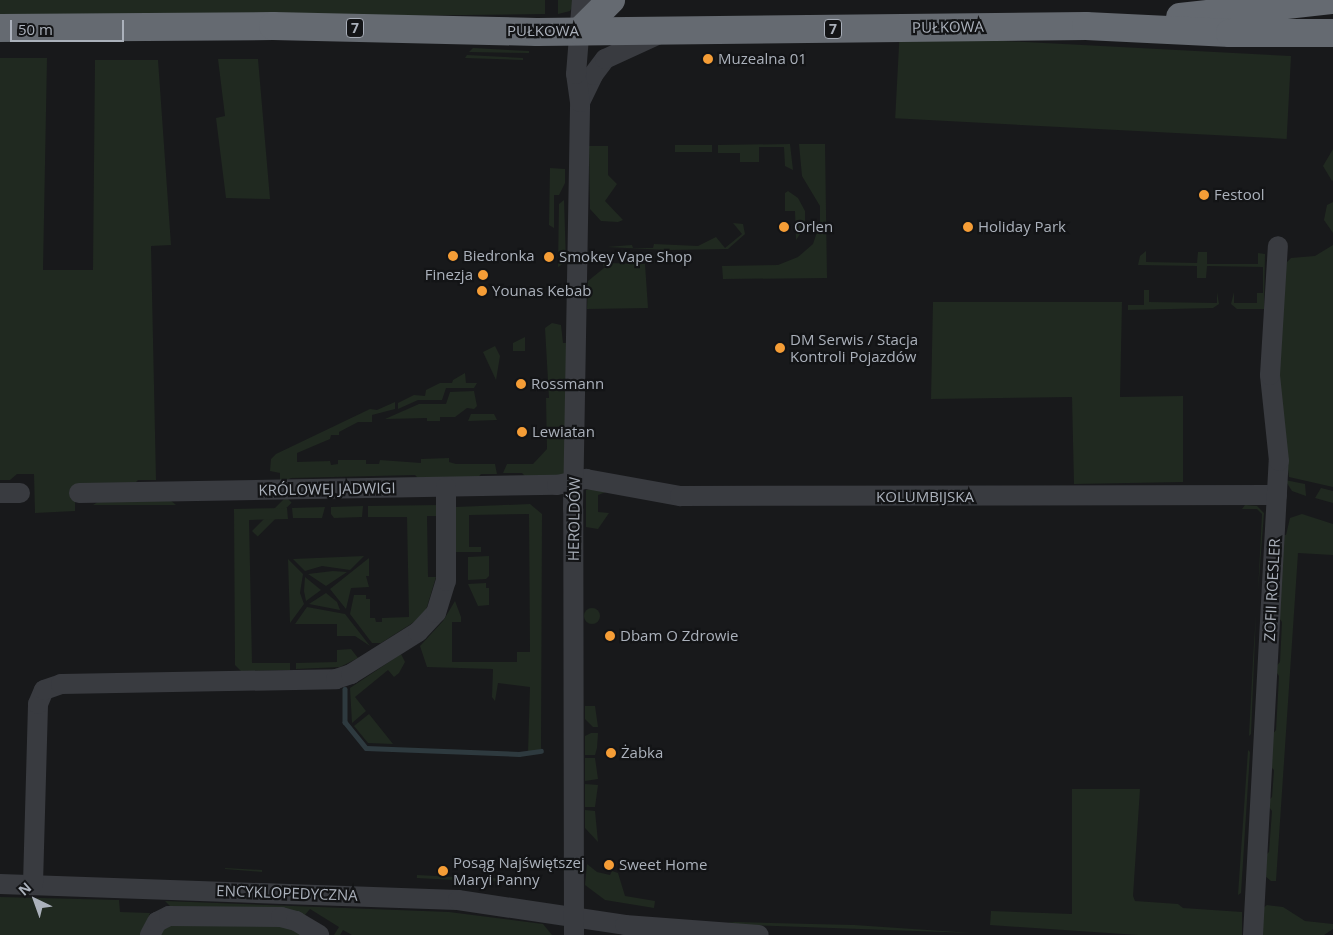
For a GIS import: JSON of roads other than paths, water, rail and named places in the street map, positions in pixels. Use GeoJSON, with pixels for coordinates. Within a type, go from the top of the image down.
{"type":"FeatureCollection","features":[{"type":"Feature","properties":{"kind":"highway"},"geometry":{"type":"LineString","coordinates":[[580,31],[611,0]]}},
{"type":"Feature","properties":{"kind":"highway","name":"7"},"geometry":{"type":"LineString","coordinates":[[1086,26],[1330,0]]}},
{"type":"Feature","properties":{"kind":"highway","name":"PUŁKOWA"},"geometry":{"type":"LineString","coordinates":[[0,28],[273,26],[580,31],[1086,26]]}},
{"type":"Feature","properties":{"kind":"highway"},"geometry":{"type":"LineString","coordinates":[[1086,26],[1230,33],[1333,32]]}},
{"type":"Feature","properties":{"kind":"street","name":"HEROLDÓW"},"geometry":{"type":"LineString","coordinates":[[574,926],[575,482],[580,102],[576,74],[582,0]]}},
{"type":"Feature","properties":{"kind":"street","name":"HEROLDÓW"},"geometry":{"type":"LineString","coordinates":[[580,102],[592,75],[605,59],[625,47],[669,30]]}},
{"type":"Feature","properties":{"kind":"street","name":"ZOFII ROESLER"},"geometry":{"type":"LineString","coordinates":[[1253,935],[1280,446],[1270,375],[1278,246]]}},
{"type":"Feature","properties":{"kind":"street","name":"KOLUMBIJSKA"},"geometry":{"type":"LineString","coordinates":[[575,482],[594,480],[680,496],[1277,495]]}},
{"type":"Feature","properties":{"kind":"street","name":"KRÓLOWEJ JADWIGI"},"geometry":{"type":"LineString","coordinates":[[79,493],[446,487],[575,482]]}},
{"type":"Feature","properties":{"kind":"street"},"geometry":{"type":"LineString","coordinates":[[33,884],[38,708],[44,690],[61,684],[333,679],[351,674],[421,629],[439,607],[446,580],[446,487]]}},
{"type":"Feature","properties":{"kind":"street","name":"ENCYKLOPEDYCZNA"},"geometry":{"type":"LineString","coordinates":[[0,884],[421,898],[498,904],[574,926],[759,935]]}},
{"type":"Feature","properties":{"kind":"street"},"geometry":{"type":"LineString","coordinates":[[150,935],[162,918],[159,889]]}},
{"type":"Feature","properties":{"kind":"street"},"geometry":{"type":"LineString","coordinates":[[162,918],[281,917],[296,921],[319,935]]}},
{"type":"Feature","properties":{"kind":"waterway"},"geometry":{"type":"LineString","coordinates":[[345,689],[345,722],[366,748],[519,754],[541,751]]}},
{"type":"Feature","properties":{"kind":"place","name":"Muzealna 01"},"geometry":{"type":"Point","coordinates":[708,59]}},
{"type":"Feature","properties":{"kind":"place","name":"Festool"},"geometry":{"type":"Point","coordinates":[1204,195]}},
{"type":"Feature","properties":{"kind":"place","name":"Orlen"},"geometry":{"type":"Point","coordinates":[784,227]}},
{"type":"Feature","properties":{"kind":"place","name":"Holiday Park"},"geometry":{"type":"Point","coordinates":[968,227]}},
{"type":"Feature","properties":{"kind":"place","name":"Biedronka"},"geometry":{"type":"Point","coordinates":[453,256]}},
{"type":"Feature","properties":{"kind":"place","name":"Smokey Vape Shop"},"geometry":{"type":"Point","coordinates":[549,257]}},
{"type":"Feature","properties":{"kind":"place","name":"Finezja"},"geometry":{"type":"Point","coordinates":[483,275]}},
{"type":"Feature","properties":{"kind":"place","name":"Younas Kebab"},"geometry":{"type":"Point","coordinates":[482,291]}},
{"type":"Feature","properties":{"kind":"place","name":"DM Serwis / Stacja Kontroli Pojazdów"},"geometry":{"type":"Point","coordinates":[780,348]}},
{"type":"Feature","properties":{"kind":"place","name":"Rossmann"},"geometry":{"type":"Point","coordinates":[521,384]}},
{"type":"Feature","properties":{"kind":"place","name":"Lewiatan"},"geometry":{"type":"Point","coordinates":[522,432]}},
{"type":"Feature","properties":{"kind":"place","name":"Dbam O Zdrowie"},"geometry":{"type":"Point","coordinates":[610,636]}},
{"type":"Feature","properties":{"kind":"place","name":"Żabka"},"geometry":{"type":"Point","coordinates":[611,753]}},
{"type":"Feature","properties":{"kind":"place","name":"Sweet Home"},"geometry":{"type":"Point","coordinates":[609,865]}},
{"type":"Feature","properties":{"kind":"place","name":"Posąg Najświętszej Maryi Panny"},"geometry":{"type":"Point","coordinates":[443,871]}}]}
